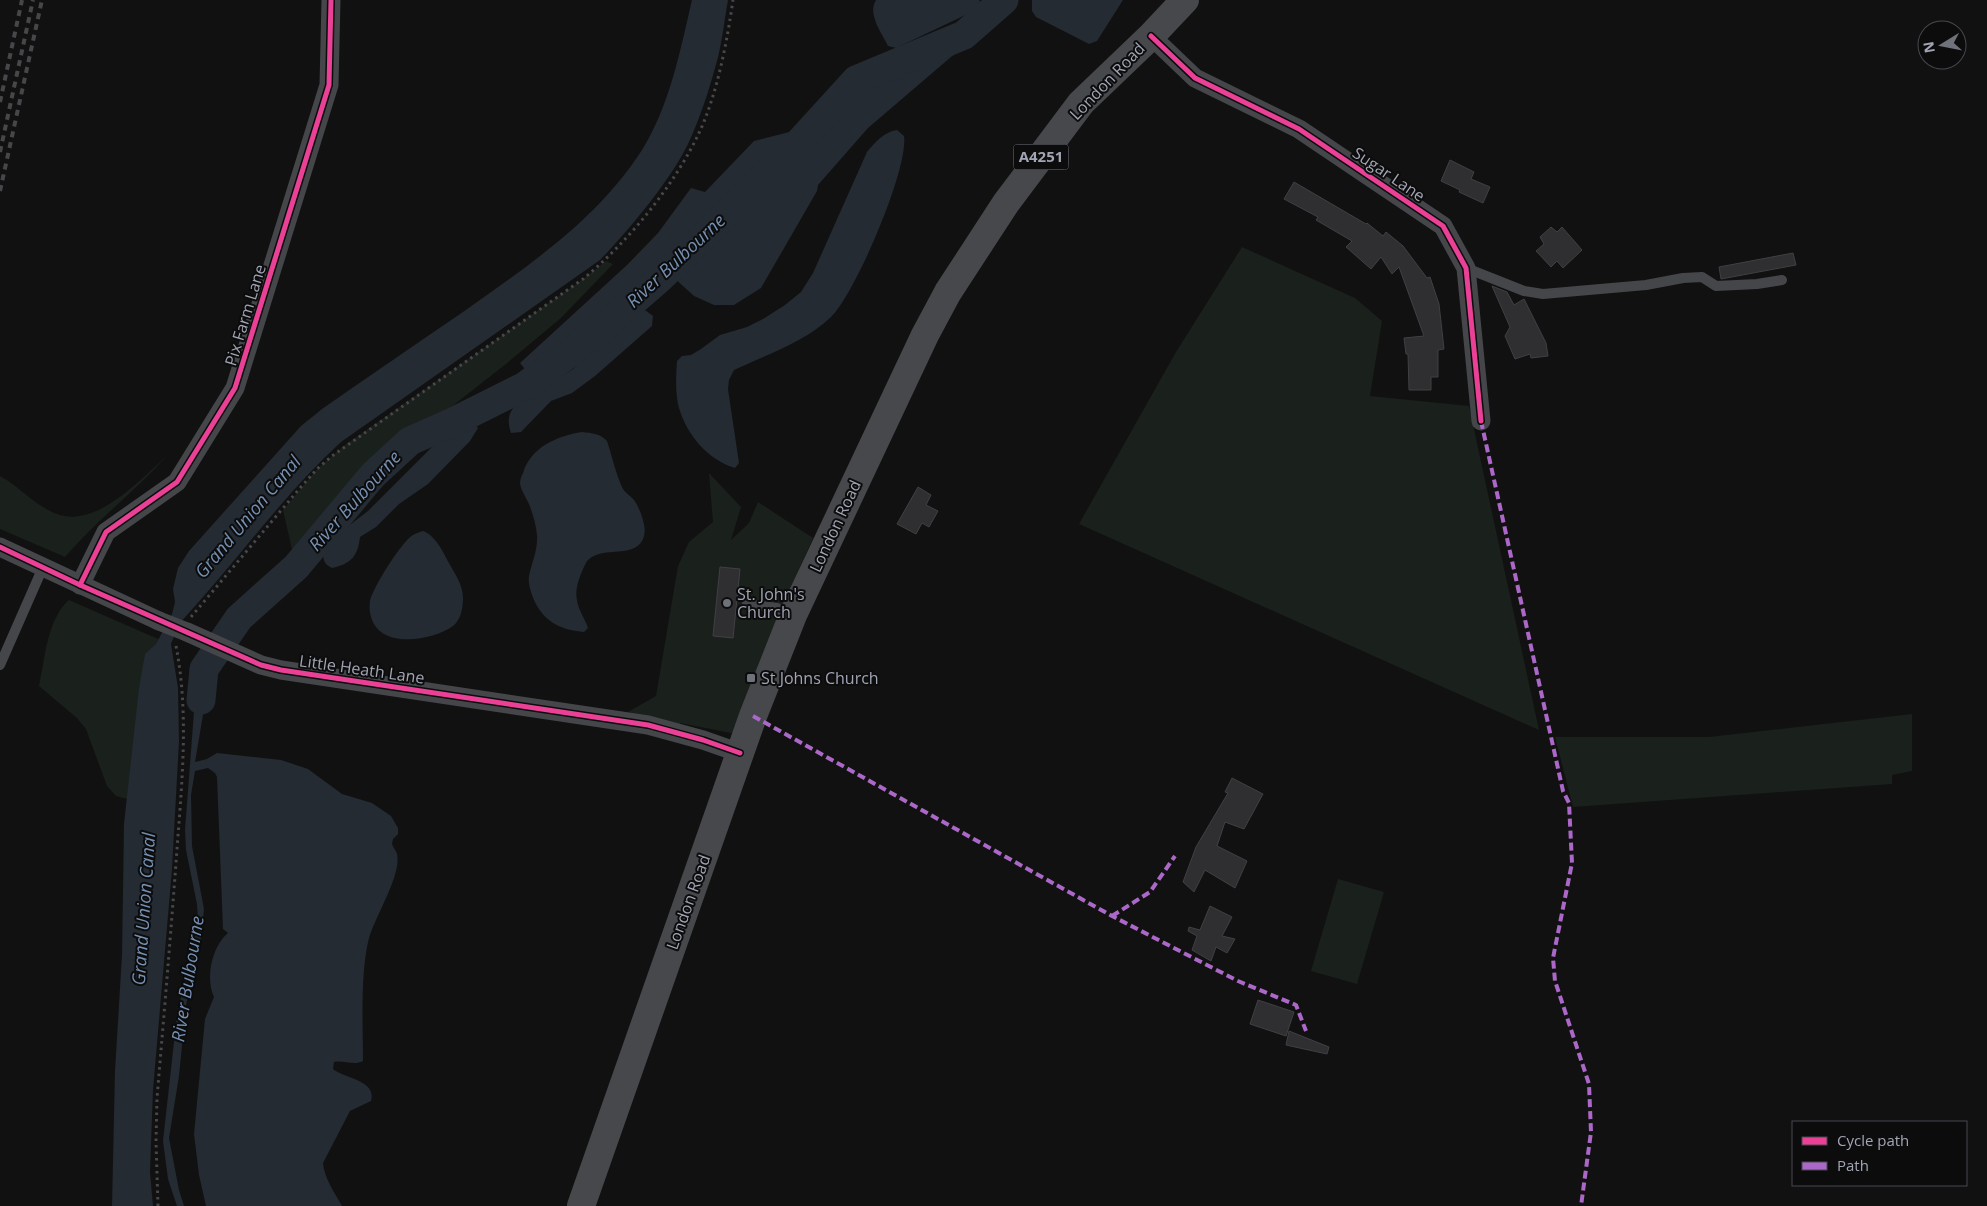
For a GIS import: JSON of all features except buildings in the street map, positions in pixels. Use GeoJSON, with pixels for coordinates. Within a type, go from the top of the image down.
{"type":"FeatureCollection","features":[{"type":"Feature","properties":{"kind":"main road","name":"London Road"},"geometry":{"type":"LineString","coordinates":[[581,1206],[740,753],[793,615],[925,335],[948,292],[1006,203],[1081,103],[1151,36],[1185,0]]}},
{"type":"Feature","properties":{"kind":"street","name":"Pix Farm Lane"},"geometry":{"type":"LineString","coordinates":[[80,585],[106,532],[177,482],[235,388],[329,85],[331,0]]}},
{"type":"Feature","properties":{"kind":"street","name":"Sugar Lane"},"geometry":{"type":"LineString","coordinates":[[1151,36],[1195,78],[1299,129],[1443,226],[1466,268],[1480,421]]}},
{"type":"Feature","properties":{"kind":"street","name":"Little Heath Lane"},"geometry":{"type":"LineString","coordinates":[[0,547],[183,632],[261,665],[281,670],[648,725],[740,753]]}},
{"type":"Feature","properties":{"kind":"lane"},"geometry":{"type":"LineString","coordinates":[[1466,268],[1524,291],[1543,294],[1646,285],[1683,278],[1702,277],[1716,286],[1757,284],[1782,280]]}},
{"type":"Feature","properties":{"kind":"lane"},"geometry":{"type":"LineString","coordinates":[[0,665],[40,574],[45,568]]}},
{"type":"Feature","properties":{"kind":"lane"},"geometry":{"type":"LineString","coordinates":[[747,604],[777,608],[793,615]]}},
{"type":"Feature","properties":{"kind":"path"},"geometry":{"type":"LineString","coordinates":[[158,1206],[157,1098],[180,808],[183,737],[183,632],[300,488],[322,465],[346,446],[583,279],[606,260],[661,194],[681,165],[699,133],[722,60],[733,0]]}},
{"type":"Feature","properties":{"kind":"shaded area"},"geometry":{"type":"Polygon","coordinates":[[[1242,247],[1355,298],[1382,321],[1370,396],[1469,406],[1539,730],[1079,524],[1176,352],[1242,247]]]}},
{"type":"Feature","properties":{"kind":"shaded area"},"geometry":{"type":"Polygon","coordinates":[[[606,261],[613,264],[561,318],[441,415],[373,475],[296,567],[283,510],[317,469],[345,445],[606,261]]]}},
{"type":"Feature","properties":{"kind":"shaded area"},"geometry":{"type":"Polygon","coordinates":[[[167,456],[89,531],[65,557],[0,529],[0,476],[50,511],[66,516],[82,516],[113,502],[167,456]]]}},
{"type":"Feature","properties":{"kind":"shaded area","name":"St. John's Church"},"geometry":{"type":"Polygon","coordinates":[[[709,473],[741,507],[731,540],[749,523],[758,502],[813,538],[778,616],[736,734],[680,723],[680,725],[628,712],[656,696],[678,566],[689,542],[713,522],[709,473]]]}},
{"type":"Feature","properties":{"kind":"shaded area"},"geometry":{"type":"Polygon","coordinates":[[[69,600],[165,642],[134,801],[116,796],[107,786],[86,729],[77,718],[39,686],[51,628],[62,608],[69,600]]]}},
{"type":"Feature","properties":{"kind":"shaded area"},"geometry":{"type":"Polygon","coordinates":[[[1912,714],[1912,771],[1892,775],[1892,784],[1573,807],[1555,737],[1709,737],[1912,714]]]}},
{"type":"Feature","properties":{"kind":"shaded area"},"geometry":{"type":"Polygon","coordinates":[[[1338,879],[1384,892],[1357,984],[1311,971],[1338,879]]]}},
{"type":"Feature","properties":{"kind":"water","name":"Grand Union Canal"},"geometry":{"type":"Polygon","coordinates":[[[692,0],[728,0],[717,60],[703,107],[688,144],[671,174],[636,220],[600,260],[341,442],[298,485],[179,624],[171,644],[178,688],[179,741],[172,869],[153,1090],[150,1172],[153,1206],[112,1206],[115,1071],[122,955],[124,824],[139,688],[145,654],[156,644],[172,614],[175,602],[173,589],[178,568],[189,551],[301,426],[322,409],[537,259],[583,220],[604,198],[642,150],[660,115],[673,77],[692,0]]]}},
{"type":"Feature","properties":{"kind":"water"},"geometry":{"type":"Polygon","coordinates":[[[876,0],[979,0],[982,4],[978,9],[896,48],[888,46],[876,23],[873,11],[876,0]]]}},
{"type":"Feature","properties":{"kind":"water"},"geometry":{"type":"Polygon","coordinates":[[[1032,0],[1123,0],[1097,41],[1089,44],[1036,17],[1032,11],[1032,0]]]}},
{"type":"Feature","properties":{"kind":"water"},"geometry":{"type":"Polygon","coordinates":[[[955,45],[958,51],[868,128],[818,185],[817,191],[761,288],[734,305],[714,305],[694,296],[672,276],[757,195],[855,95],[873,81],[955,45]]]}},
{"type":"Feature","properties":{"kind":"water"},"geometry":{"type":"Polygon","coordinates":[[[797,130],[726,207],[671,262],[622,304],[528,373],[520,363],[627,265],[658,233],[691,188],[705,192],[754,141],[797,130]]]}},
{"type":"Feature","properties":{"kind":"water"},"geometry":{"type":"Polygon","coordinates":[[[897,130],[904,136],[898,175],[866,258],[841,304],[831,317],[809,334],[734,370],[729,380],[728,389],[739,463],[735,468],[725,464],[708,453],[687,428],[677,397],[677,361],[682,356],[691,355],[701,349],[720,335],[747,327],[763,319],[801,292],[813,273],[867,152],[884,135],[897,130]]]}},
{"type":"Feature","properties":{"kind":"water"},"geometry":{"type":"Polygon","coordinates":[[[645,310],[653,316],[652,326],[595,376],[572,393],[551,401],[521,432],[511,433],[509,418],[516,404],[573,369],[592,349],[645,310]]]}},
{"type":"Feature","properties":{"kind":"water"},"geometry":{"type":"Polygon","coordinates":[[[469,422],[475,424],[478,428],[470,441],[428,484],[399,504],[376,527],[360,537],[355,554],[349,561],[332,568],[327,565],[323,551],[333,538],[368,511],[438,441],[469,422]]]}},
{"type":"Feature","properties":{"kind":"water"},"geometry":{"type":"Polygon","coordinates":[[[582,432],[599,435],[607,441],[624,491],[638,506],[645,528],[644,536],[635,548],[602,553],[594,556],[586,563],[576,594],[588,628],[584,632],[567,629],[552,622],[540,611],[532,595],[529,579],[536,551],[537,535],[532,513],[520,484],[521,477],[532,456],[546,444],[563,436],[582,432]]]}},
{"type":"Feature","properties":{"kind":"water"},"geometry":{"type":"Polygon","coordinates":[[[423,531],[428,533],[439,545],[458,580],[463,593],[461,613],[453,626],[445,631],[423,638],[400,639],[380,632],[374,624],[370,613],[370,601],[395,555],[408,539],[423,531]]]}},
{"type":"Feature","properties":{"kind":"water"},"geometry":{"type":"Polygon","coordinates":[[[198,659],[212,662],[195,762],[207,759],[217,753],[281,760],[308,769],[342,794],[372,803],[391,816],[398,828],[398,834],[393,839],[392,844],[397,854],[396,873],[372,929],[366,952],[363,999],[363,1061],[356,1063],[334,1062],[333,1069],[365,1084],[372,1094],[371,1101],[350,1111],[323,1163],[328,1180],[342,1206],[206,1206],[199,1175],[194,1134],[205,1019],[214,997],[211,989],[210,972],[214,954],[222,939],[228,933],[223,929],[217,777],[208,768],[195,771],[191,795],[192,846],[204,909],[201,938],[186,1005],[179,1076],[169,1138],[184,1206],[177,1206],[168,1179],[163,1141],[177,1015],[198,920],[197,904],[186,850],[185,830],[198,659]]]}},
{"type":"Feature","properties":{"kind":"waterway","name":"River Bulbourne"},"geometry":{"type":"LineString","coordinates":[[201,700],[204,669],[239,618],[296,567],[373,475],[410,441],[525,386],[599,331],[659,279],[784,159],[856,80],[964,35],[1004,0]]}},
{"type":"Feature","properties":{"kind":"railway"},"geometry":{"type":"LineString","coordinates":[[0,102],[22,0]]}},
{"type":"Feature","properties":{"kind":"railway"},"geometry":{"type":"LineString","coordinates":[[0,152],[33,0]]}},
{"type":"Feature","properties":{"kind":"railway"},"geometry":{"type":"LineString","coordinates":[[0,191],[42,0]]}},
{"type":"Feature","properties":{"kind":"marked path"},"geometry":{"type":"LineString","coordinates":[[1481,421],[1563,791],[1569,803],[1572,863],[1553,958],[1555,981],[1589,1084],[1591,1132],[1581,1206]]}},
{"type":"Feature","properties":{"kind":"marked path"},"geometry":{"type":"LineString","coordinates":[[753,716],[1112,916],[1238,981],[1296,1005],[1306,1031]]}},
{"type":"Feature","properties":{"kind":"marked path"},"geometry":{"type":"LineString","coordinates":[[1112,916],[1150,892],[1175,856]]}},
{"type":"Feature","properties":{"kind":"cycle path"},"geometry":{"type":"LineString","coordinates":[[80,585],[106,532],[177,482],[235,388],[329,85],[331,0]]}},
{"type":"Feature","properties":{"kind":"cycle path"},"geometry":{"type":"LineString","coordinates":[[1151,36],[1195,78],[1299,129],[1443,226],[1466,268],[1481,421]]}},
{"type":"Feature","properties":{"kind":"cycle path"},"geometry":{"type":"LineString","coordinates":[[0,547],[80,585],[261,665],[281,670],[648,725],[703,740],[740,753]]}},
{"type":"Feature","properties":{"kind":"place","name":"St. John's Church"},"geometry":{"type":"Point","coordinates":[727,603]}},
{"type":"Feature","properties":{"kind":"place","name":"St Johns Church"},"geometry":{"type":"Point","coordinates":[751,678]}}]}
